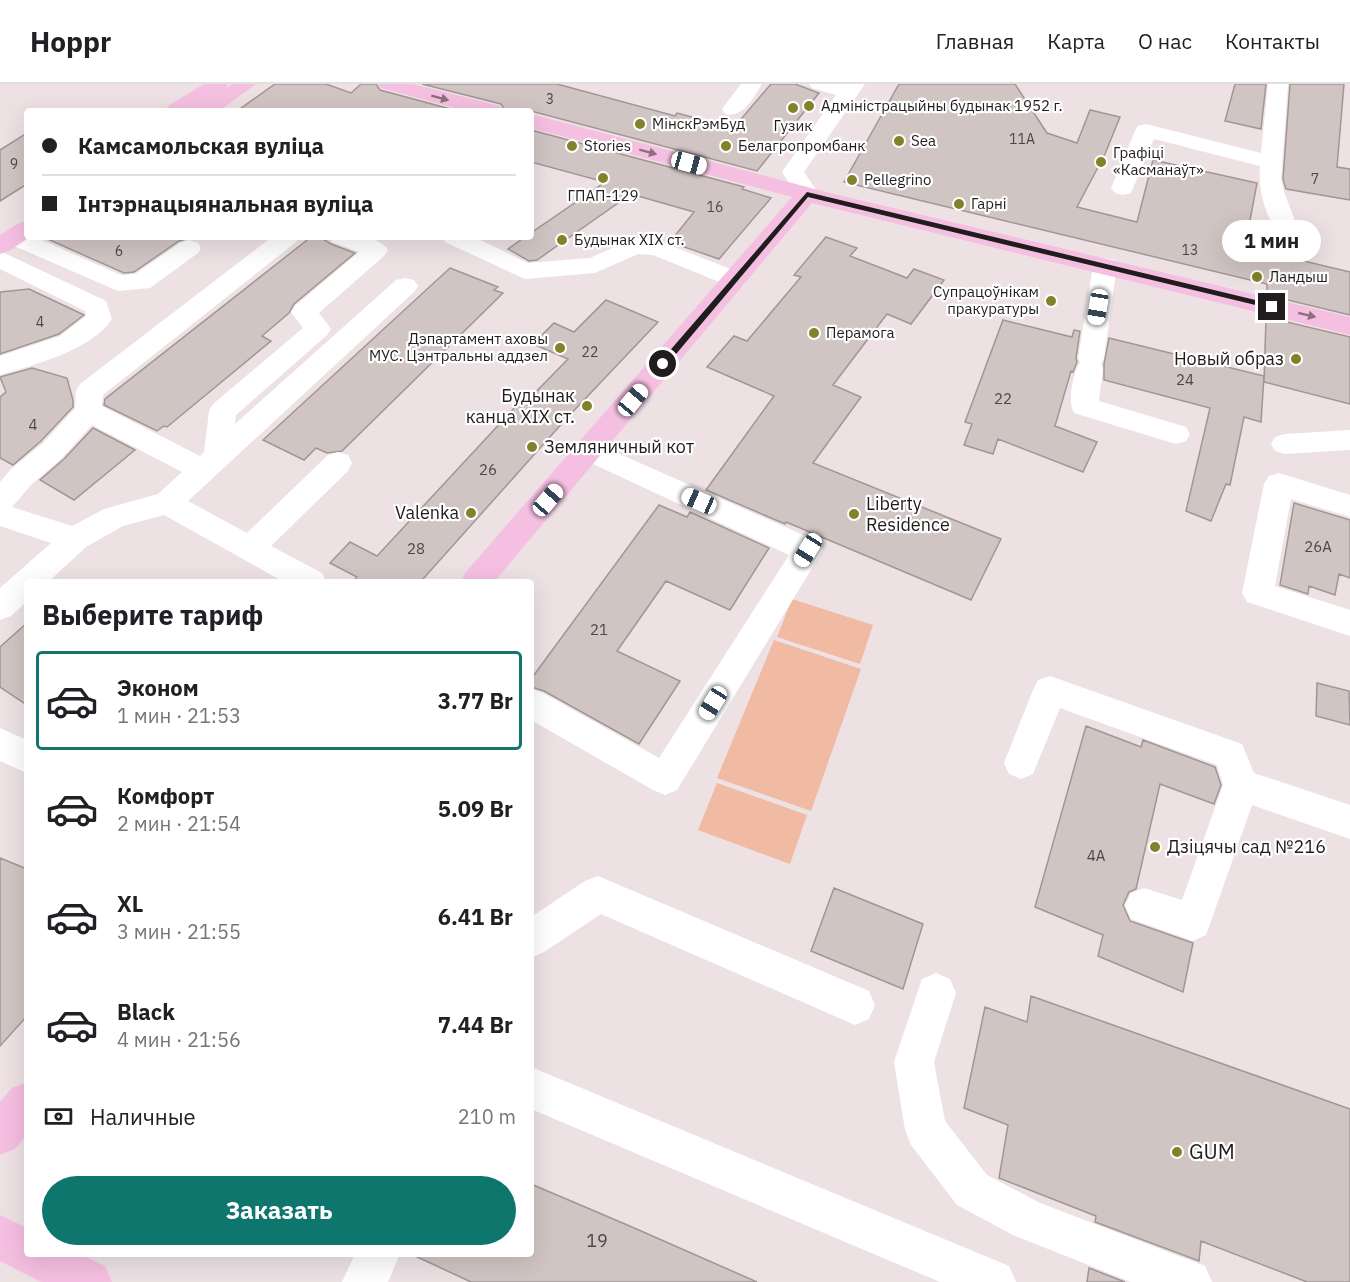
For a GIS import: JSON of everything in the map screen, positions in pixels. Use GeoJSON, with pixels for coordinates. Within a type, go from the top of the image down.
{"type":"FeatureCollection","features":[{"type":"Feature","properties":{"kind":"main road"},"geometry":{"type":"LineString","coordinates":[[181,108],[218,84]]}},
{"type":"Feature","properties":{"kind":"main road"},"geometry":{"type":"LineString","coordinates":[[210,108],[246,84]]}},
{"type":"Feature","properties":{"kind":"main road"},"geometry":{"type":"LineString","coordinates":[[388,84],[480,108]]}},
{"type":"Feature","properties":{"kind":"main road"},"geometry":{"type":"LineString","coordinates":[[534,122],[810,185],[1106,266],[1350,326]]}},
{"type":"Feature","properties":{"kind":"main road"},"geometry":{"type":"LineString","coordinates":[[479,579],[734,280],[810,185]]}},
{"type":"Feature","properties":{"kind":"main road"},"geometry":{"type":"LineString","coordinates":[[10,234],[24,213]]}},
{"type":"Feature","properties":{"kind":"main road"},"geometry":{"type":"LineString","coordinates":[[0,1134],[24,1106]]}},
{"type":"Feature","properties":{"kind":"main road"},"geometry":{"type":"LineString","coordinates":[[0,1238],[24,1250]]}},
{"type":"Feature","properties":{"kind":"main road"},"geometry":{"type":"LineString","coordinates":[[38,1257],[89,1282]]}},
{"type":"Feature","properties":{"kind":"street"},"geometry":{"type":"LineString","coordinates":[[733,109],[752,84]]}},
{"type":"Feature","properties":{"kind":"street"},"geometry":{"type":"LineString","coordinates":[[819,84],[852,88],[792,172],[810,185],[876,84]]}},
{"type":"Feature","properties":{"kind":"street"},"geometry":{"type":"LineString","coordinates":[[1278,84],[1272,192],[1285,226]]}},
{"type":"Feature","properties":{"kind":"street"},"geometry":{"type":"LineString","coordinates":[[1123,188],[1146,131],[1272,162]]}},
{"type":"Feature","properties":{"kind":"street"},"geometry":{"type":"LineString","coordinates":[[10,234],[118,283],[141,282],[189,248]]}},
{"type":"Feature","properties":{"kind":"street"},"geometry":{"type":"LineString","coordinates":[[0,502],[21,477],[53,450],[88,411],[90,391],[282,240]]}},
{"type":"Feature","properties":{"kind":"street"},"geometry":{"type":"LineString","coordinates":[[210,463],[223,411],[318,328],[304,312],[376,250],[349,240]]}},
{"type":"Feature","properties":{"kind":"street"},"geometry":{"type":"LineString","coordinates":[[460,240],[525,271],[595,265],[635,246],[657,248],[734,280]]}},
{"type":"Feature","properties":{"kind":"street"},"geometry":{"type":"LineString","coordinates":[[0,260],[97,307],[99,319],[69,342],[0,366]]}},
{"type":"Feature","properties":{"kind":"street"},"geometry":{"type":"LineString","coordinates":[[1106,266],[1084,406],[1176,434]]}},
{"type":"Feature","properties":{"kind":"street"},"geometry":{"type":"LineString","coordinates":[[30,579],[75,539],[114,518],[167,503],[405,286]]}},
{"type":"Feature","properties":{"kind":"street"},"geometry":{"type":"LineString","coordinates":[[88,411],[210,463]]}},
{"type":"Feature","properties":{"kind":"street"},"geometry":{"type":"LineString","coordinates":[[1285,444],[1350,440]]}},
{"type":"Feature","properties":{"kind":"street"},"geometry":{"type":"LineString","coordinates":[[534,706],[665,779],[808,550],[590,451]]}},
{"type":"Feature","properties":{"kind":"street"},"geometry":{"type":"LineString","coordinates":[[250,548],[338,463]]}},
{"type":"Feature","properties":{"kind":"street"},"geometry":{"type":"LineString","coordinates":[[1350,506],[1279,484],[1258,593],[1350,623]]}},
{"type":"Feature","properties":{"kind":"street"},"geometry":{"type":"LineString","coordinates":[[167,503],[302,579]]}},
{"type":"Feature","properties":{"kind":"street"},"geometry":{"type":"LineString","coordinates":[[0,515],[75,539]]}},
{"type":"Feature","properties":{"kind":"street"},"geometry":{"type":"LineString","coordinates":[[0,607],[24,585]]}},
{"type":"Feature","properties":{"kind":"street"},"geometry":{"type":"LineString","coordinates":[[1021,763],[1050,690],[1230,755],[1241,785],[1193,922],[1144,906]]}},
{"type":"Feature","properties":{"kind":"street"},"geometry":{"type":"LineString","coordinates":[[0,743],[24,756]]}},
{"type":"Feature","properties":{"kind":"street"},"geometry":{"type":"LineString","coordinates":[[1241,785],[1350,822]]}},
{"type":"Feature","properties":{"kind":"street"},"geometry":{"type":"LineString","coordinates":[[534,937],[598,894],[855,1005]]}},
{"type":"Feature","properties":{"kind":"street"},"geometry":{"type":"LineString","coordinates":[[936,993],[914,1062],[926,1130],[972,1190],[1028,1220],[1189,1282]]}},
{"type":"Feature","properties":{"kind":"street"},"geometry":{"type":"LineString","coordinates":[[534,1089],[993,1282]]}},
{"type":"Feature","properties":{"kind":"street"},"geometry":{"type":"LineString","coordinates":[[365,1282],[377,1257]]}},
{"type":"Feature","properties":{"kind":"shaded area"},"geometry":{"type":"Polygon","coordinates":[[[792,599],[873,625],[860,664],[777,637],[792,599]]]}},
{"type":"Feature","properties":{"kind":"shaded area"},"geometry":{"type":"Polygon","coordinates":[[[774,640],[861,669],[811,811],[717,778],[774,640]]]}},
{"type":"Feature","properties":{"kind":"shaded area"},"geometry":{"type":"Polygon","coordinates":[[[717,783],[807,815],[790,864],[698,830],[717,783]]]}},
{"type":"Feature","properties":{"kind":"building"},"geometry":{"type":"Polygon","coordinates":[[[275,84],[326,84],[351,93],[361,84],[376,84],[380,90],[447,108],[241,108],[275,84]]]}},
{"type":"Feature","properties":{"kind":"building"},"geometry":{"type":"Polygon","coordinates":[[[422,84],[557,84],[675,116],[677,113],[727,126],[736,125],[771,84],[795,84],[819,93],[757,171],[534,112],[534,108],[503,108],[501,104],[422,84]]]}},
{"type":"Feature","properties":{"kind":"building"},"geometry":{"type":"Polygon","coordinates":[[[899,84],[1015,84],[1047,133],[1077,143],[1090,110],[1120,117],[1105,154],[1077,207],[1137,222],[1153,160],[1257,183],[1245,247],[1350,272],[1350,315],[1267,295],[1267,284],[844,182],[899,84]]]}},
{"type":"Feature","properties":{"kind":"building"},"geometry":{"type":"Polygon","coordinates":[[[1235,84],[1266,84],[1261,129],[1225,121],[1235,84]]]}},
{"type":"Feature","properties":{"kind":"building"},"geometry":{"type":"Polygon","coordinates":[[[1290,84],[1344,84],[1337,167],[1350,169],[1350,200],[1286,189],[1283,179],[1290,84]]]}},
{"type":"Feature","properties":{"kind":"building"},"geometry":{"type":"Polygon","coordinates":[[[534,131],[744,187],[742,189],[771,198],[719,259],[670,242],[694,212],[631,194],[537,260],[529,261],[508,249],[521,240],[534,240],[534,231],[605,182],[534,163],[534,131]]]}},
{"type":"Feature","properties":{"kind":"building"},"geometry":{"type":"Polygon","coordinates":[[[24,135],[24,186],[0,201],[0,150],[24,135]]]}},
{"type":"Feature","properties":{"kind":"building"},"geometry":{"type":"Polygon","coordinates":[[[826,237],[857,248],[850,256],[907,278],[914,269],[944,280],[911,324],[887,314],[833,385],[861,397],[813,463],[1001,539],[971,600],[706,490],[774,396],[707,367],[734,336],[747,341],[801,277],[794,275],[826,237]]]}},
{"type":"Feature","properties":{"kind":"building"},"geometry":{"type":"Polygon","coordinates":[[[50,240],[182,240],[134,272],[124,273],[50,240]]]}},
{"type":"Feature","properties":{"kind":"building"},"geometry":{"type":"Polygon","coordinates":[[[307,240],[325,240],[355,253],[294,304],[289,313],[262,336],[271,341],[167,427],[164,426],[157,431],[104,405],[105,399],[307,240]]]}},
{"type":"Feature","properties":{"kind":"building"},"geometry":{"type":"Polygon","coordinates":[[[450,268],[498,287],[494,290],[503,293],[342,451],[327,453],[316,448],[304,460],[263,440],[450,268]]]}},
{"type":"Feature","properties":{"kind":"building"},"geometry":{"type":"Polygon","coordinates":[[[29,289],[84,315],[59,334],[0,354],[0,292],[29,289]]]}},
{"type":"Feature","properties":{"kind":"building"},"geometry":{"type":"Polygon","coordinates":[[[606,300],[658,322],[565,420],[423,579],[355,579],[357,577],[330,563],[350,542],[377,556],[517,405],[521,407],[568,359],[533,344],[554,323],[574,332],[606,300]]]}},
{"type":"Feature","properties":{"kind":"building"},"geometry":{"type":"Polygon","coordinates":[[[1266,317],[1350,337],[1350,404],[1264,382],[1266,317]]]}},
{"type":"Feature","properties":{"kind":"building"},"geometry":{"type":"Polygon","coordinates":[[[1003,320],[1072,337],[1074,330],[1080,331],[1077,362],[1073,372],[1071,371],[1055,426],[1097,442],[1083,472],[998,439],[993,454],[964,445],[972,424],[965,422],[1003,320]]]}},
{"type":"Feature","properties":{"kind":"building"},"geometry":{"type":"Polygon","coordinates":[[[1109,338],[1264,376],[1261,422],[1244,417],[1230,485],[1226,484],[1211,521],[1186,511],[1210,408],[1104,380],[1104,364],[1109,338]]]}},
{"type":"Feature","properties":{"kind":"building"},"geometry":{"type":"Polygon","coordinates":[[[32,368],[67,378],[73,407],[41,441],[13,465],[0,458],[0,397],[6,392],[0,377],[32,368]]]}},
{"type":"Feature","properties":{"kind":"building"},"geometry":{"type":"Polygon","coordinates":[[[93,428],[135,450],[74,500],[40,480],[64,459],[93,428]]]}},
{"type":"Feature","properties":{"kind":"building"},"geometry":{"type":"Polygon","coordinates":[[[1294,503],[1350,520],[1350,578],[1339,574],[1335,595],[1309,586],[1308,594],[1280,585],[1294,503]]]}},
{"type":"Feature","properties":{"kind":"building"},"geometry":{"type":"Polygon","coordinates":[[[659,505],[687,517],[690,512],[769,548],[730,610],[666,581],[617,651],[680,681],[639,744],[544,691],[534,688],[534,675],[659,505]]]}},
{"type":"Feature","properties":{"kind":"building"},"geometry":{"type":"Polygon","coordinates":[[[24,626],[24,703],[0,687],[0,647],[24,626]]]}},
{"type":"Feature","properties":{"kind":"building"},"geometry":{"type":"Polygon","coordinates":[[[1317,683],[1349,691],[1350,725],[1316,716],[1317,683]]]}},
{"type":"Feature","properties":{"kind":"building"},"geometry":{"type":"Polygon","coordinates":[[[1086,726],[1141,747],[1143,740],[1215,767],[1221,785],[1214,804],[1160,784],[1136,889],[1129,892],[1123,905],[1130,921],[1193,943],[1183,992],[1098,956],[1103,935],[1035,907],[1086,726]]]}},
{"type":"Feature","properties":{"kind":"building"},"geometry":{"type":"Polygon","coordinates":[[[0,858],[24,868],[24,1019],[0,1046],[0,858]]]}},
{"type":"Feature","properties":{"kind":"building"},"geometry":{"type":"Polygon","coordinates":[[[834,888],[923,924],[903,989],[811,951],[834,888]]]}},
{"type":"Feature","properties":{"kind":"building","name":"GUM"},"geometry":{"type":"Polygon","coordinates":[[[1031,996],[1350,1109],[1350,1282],[1307,1282],[1201,1241],[1199,1261],[1095,1222],[1096,1216],[999,1178],[1008,1125],[964,1108],[985,1007],[1027,1022],[1031,996]]]}},
{"type":"Feature","properties":{"kind":"building"},"geometry":{"type":"Polygon","coordinates":[[[534,1185],[757,1282],[471,1282],[417,1257],[534,1257],[534,1185]]]}},
{"type":"Feature","properties":{"kind":"building"},"geometry":{"type":"Polygon","coordinates":[[[1089,1268],[1125,1282],[1087,1282],[1089,1268]]]}},
{"type":"Feature","properties":{"kind":"place","name":"Адміністрацыйны будынак 1952 г."},"geometry":{"type":"Point","coordinates":[809,106]}},
{"type":"Feature","properties":{"kind":"place","name":"Гузик"},"geometry":{"type":"Point","coordinates":[793,108]}},
{"type":"Feature","properties":{"kind":"place","name":"МінскРэмБуд"},"geometry":{"type":"Point","coordinates":[640,124]}},
{"type":"Feature","properties":{"kind":"place","name":"Sea"},"geometry":{"type":"Point","coordinates":[899,141]}},
{"type":"Feature","properties":{"kind":"place","name":"Stories"},"geometry":{"type":"Point","coordinates":[572,146]}},
{"type":"Feature","properties":{"kind":"place","name":"Белагропромбанк"},"geometry":{"type":"Point","coordinates":[726,146]}},
{"type":"Feature","properties":{"kind":"place","name":"Графіці «Касманаўт»"},"geometry":{"type":"Point","coordinates":[1101,162]}},
{"type":"Feature","properties":{"kind":"place","name":"ГПАП-129"},"geometry":{"type":"Point","coordinates":[603,178]}},
{"type":"Feature","properties":{"kind":"place","name":"Pellegrino"},"geometry":{"type":"Point","coordinates":[852,180]}},
{"type":"Feature","properties":{"kind":"place","name":"Гарні"},"geometry":{"type":"Point","coordinates":[959,204]}},
{"type":"Feature","properties":{"kind":"place","name":"Будынак XIX ст."},"geometry":{"type":"Point","coordinates":[562,240]}},
{"type":"Feature","properties":{"kind":"place","name":"Ландыш"},"geometry":{"type":"Point","coordinates":[1257,277]}},
{"type":"Feature","properties":{"kind":"place","name":"Супрацоўнікам пракуратуры"},"geometry":{"type":"Point","coordinates":[1051,301]}},
{"type":"Feature","properties":{"kind":"place","name":"Перамога"},"geometry":{"type":"Point","coordinates":[814,333]}},
{"type":"Feature","properties":{"kind":"place","name":"Дэпартамент аховы МУС. Цэнтральны аддзел"},"geometry":{"type":"Point","coordinates":[560,348]}},
{"type":"Feature","properties":{"kind":"place","name":"Новый образ"},"geometry":{"type":"Point","coordinates":[1296,359]}},
{"type":"Feature","properties":{"kind":"place","name":"Будынак канца ХІХ ст."},"geometry":{"type":"Point","coordinates":[587,406]}},
{"type":"Feature","properties":{"kind":"place","name":"Земляничный кот"},"geometry":{"type":"Point","coordinates":[532,447]}},
{"type":"Feature","properties":{"kind":"place","name":"Valenka"},"geometry":{"type":"Point","coordinates":[471,513]}},
{"type":"Feature","properties":{"kind":"place","name":"Liberty Residence"},"geometry":{"type":"Point","coordinates":[854,514]}},
{"type":"Feature","properties":{"kind":"place","name":"Дзіцячы сад №216"},"geometry":{"type":"Point","coordinates":[1155,847]}},
{"type":"Feature","properties":{"kind":"place","name":"GUM"},"geometry":{"type":"Point","coordinates":[1177,1152]}},
{"type":"Feature","properties":{"kind":"route"},"geometry":{"type":"LineString","coordinates":[[663,364],[807,194],[1272,307]]}}]}
